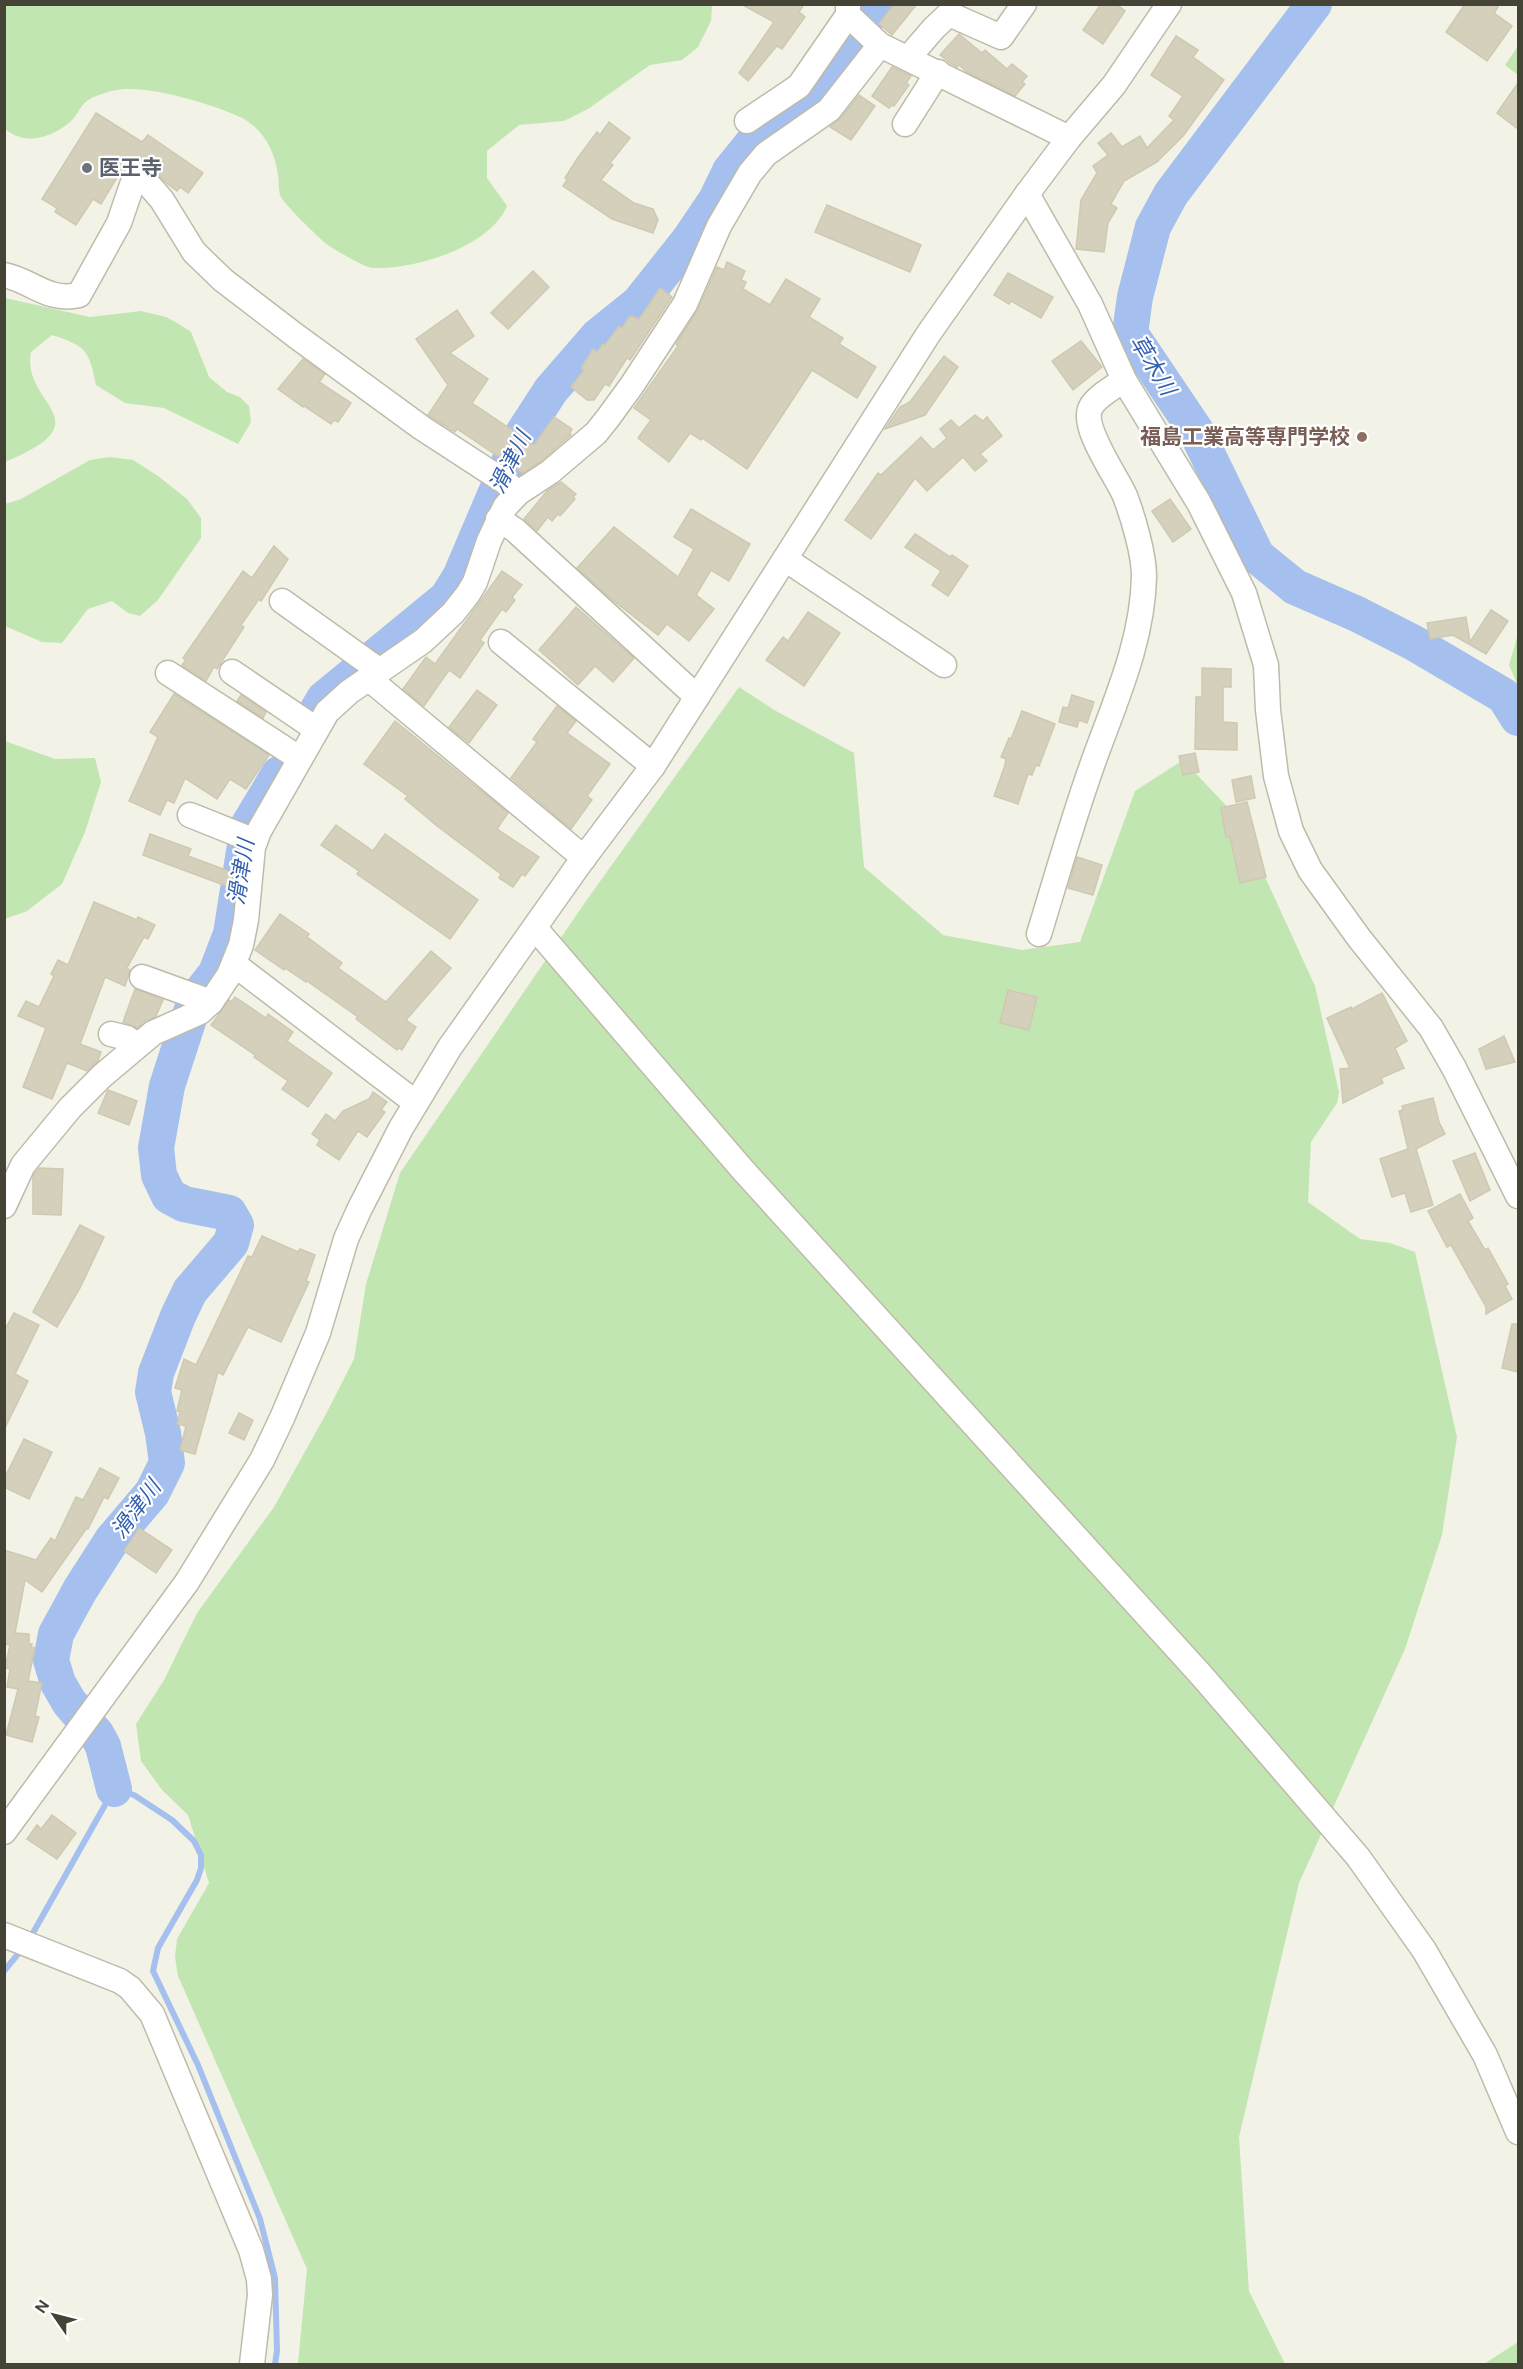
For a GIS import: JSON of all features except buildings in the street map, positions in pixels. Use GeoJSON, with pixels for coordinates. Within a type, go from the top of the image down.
{"type":"FeatureCollection","features":[{"type":"Feature","properties":{"kind":"street"},"geometry":{"type":"LineString","coordinates":[[4,1206],[23,1164],[42,1139],[102,1076],[153,1033],[200,1012],[211,1002],[229,975],[246,921],[255,841],[299,758],[327,712],[349,692],[423,641],[453,613],[468,594],[498,519],[518,494],[557,466],[596,433],[608,418],[685,304],[719,226],[750,173],[766,154],[829,110],[889,48],[936,4]]}},
{"type":"Feature","properties":{"kind":"street"},"geometry":{"type":"LineString","coordinates":[[889,48],[934,28],[949,14],[1001,37],[1024,4]]}},
{"type":"Feature","properties":{"kind":"street"},"geometry":{"type":"LineString","coordinates":[[4,1832],[187,1582],[262,1460],[318,1333],[346,1239],[385,1157],[450,1047],[584,858],[654,766],[929,333],[1027,194],[1069,138],[1114,85],[1169,4]]}},
{"type":"Feature","properties":{"kind":"street"},"geometry":{"type":"LineString","coordinates":[[747,121],[799,86],[849,12],[889,48],[1069,138]]}},
{"type":"Feature","properties":{"kind":"street"},"geometry":{"type":"LineString","coordinates":[[905,124],[938,72]]}},
{"type":"Feature","properties":{"kind":"street"},"geometry":{"type":"LineString","coordinates":[[4,275],[52,296],[66,298],[78,295],[119,223],[137,175],[142,177],[152,185],[194,252],[223,280],[422,428],[505,482],[518,494]]}},
{"type":"Feature","properties":{"kind":"street"},"geometry":{"type":"LineString","coordinates":[[1027,194],[1090,304],[1124,380],[1200,503],[1244,593],[1266,665],[1268,710],[1276,776],[1291,831],[1322,889],[1431,1028],[1454,1068],[1518,1196]]}},
{"type":"Feature","properties":{"kind":"street"},"geometry":{"type":"LineString","coordinates":[[1039,934],[1088,778],[1134,647],[1139,624],[1144,575],[1141,549],[1125,497],[1094,437],[1088,420],[1090,409],[1095,403],[1124,380]]}},
{"type":"Feature","properties":{"kind":"street"},"geometry":{"type":"LineString","coordinates":[[498,519],[515,530],[697,697]]}},
{"type":"Feature","properties":{"kind":"street"},"geometry":{"type":"LineString","coordinates":[[785,559],[944,665]]}},
{"type":"Feature","properties":{"kind":"street"},"geometry":{"type":"LineString","coordinates":[[282,601],[374,675],[584,858]]}},
{"type":"Feature","properties":{"kind":"street"},"geometry":{"type":"LineString","coordinates":[[501,642],[654,766]]}},
{"type":"Feature","properties":{"kind":"street"},"geometry":{"type":"LineString","coordinates":[[232,672],[316,729]]}},
{"type":"Feature","properties":{"kind":"street"},"geometry":{"type":"LineString","coordinates":[[168,673],[299,758]]}},
{"type":"Feature","properties":{"kind":"street"},"geometry":{"type":"LineString","coordinates":[[190,815],[255,841]]}},
{"type":"Feature","properties":{"kind":"street"},"geometry":{"type":"LineString","coordinates":[[535,927],[742,1169],[1202,1676],[1358,1857],[1424,1950],[1485,2055],[1518,2132]]}},
{"type":"Feature","properties":{"kind":"street"},"geometry":{"type":"LineString","coordinates":[[234,964],[416,1103]]}},
{"type":"Feature","properties":{"kind":"street"},"geometry":{"type":"LineString","coordinates":[[142,977],[211,1002]]}},
{"type":"Feature","properties":{"kind":"street"},"geometry":{"type":"LineString","coordinates":[[111,1034],[127,1038],[138,1045]]}},
{"type":"Feature","properties":{"kind":"street"},"geometry":{"type":"LineString","coordinates":[[4,1935],[120,1981],[130,1988],[152,2014],[251,2250],[259,2279],[260,2295],[252,2364]]}},
{"type":"Feature","properties":{"kind":"green space"},"geometry":{"type":"Polygon","coordinates":[[[5,4],[712,5],[711,21],[698,47],[682,60],[650,65],[588,109],[564,121],[519,125],[487,151],[487,178],[507,206],[498,221],[485,233],[468,244],[429,260],[390,268],[373,268],[356,262],[325,243],[294,213],[280,195],[274,157],[266,141],[255,127],[228,112],[177,96],[140,89],[125,89],[90,99],[63,128],[46,136],[21,137],[5,129],[5,4]]]}},
{"type":"Feature","properties":{"kind":"green space"},"geometry":{"type":"Polygon","coordinates":[[[1518,46],[1518,75],[1505,65],[1518,46]]]}},
{"type":"Feature","properties":{"kind":"green space"},"geometry":{"type":"Polygon","coordinates":[[[5,298],[90,317],[141,311],[166,317],[191,332],[209,377],[227,392],[240,397],[249,406],[251,422],[238,444],[164,408],[125,403],[96,385],[88,357],[79,346],[52,335],[31,352],[31,371],[52,412],[55,423],[51,435],[35,447],[5,462],[5,298]]]}},
{"type":"Feature","properties":{"kind":"green space"},"geometry":{"type":"Polygon","coordinates":[[[110,457],[133,460],[187,499],[201,518],[201,538],[158,600],[140,616],[128,613],[112,601],[88,609],[62,643],[42,642],[5,626],[5,504],[21,499],[90,460],[110,457]]]}},
{"type":"Feature","properties":{"kind":"green space"},"geometry":{"type":"Polygon","coordinates":[[[1518,634],[1518,686],[1509,665],[1518,634]]]}},
{"type":"Feature","properties":{"kind":"green space"},"geometry":{"type":"Polygon","coordinates":[[[739,687],[776,711],[854,753],[864,867],[943,935],[1022,950],[1080,942],[1135,791],[1183,760],[1238,818],[1315,986],[1339,1092],[1337,1103],[1311,1142],[1308,1202],[1360,1239],[1390,1243],[1415,1252],[1457,1437],[1442,1535],[1405,1649],[1299,1883],[1239,2137],[1249,2291],[1285,2364],[298,2364],[307,2269],[178,1976],[175,1957],[177,1939],[209,1883],[188,1815],[162,1790],[141,1761],[136,1724],[164,1680],[197,1613],[274,1507],[354,1359],[366,1284],[400,1173],[586,901],[739,687]]]}},
{"type":"Feature","properties":{"kind":"green space"},"geometry":{"type":"Polygon","coordinates":[[[5,741],[55,759],[95,758],[101,782],[85,832],[62,884],[27,911],[5,919],[5,741]]]}},
{"type":"Feature","properties":{"kind":"green space"},"geometry":{"type":"Polygon","coordinates":[[[1518,2342],[1518,2364],[1484,2364],[1518,2342]]]}},
{"type":"Feature","properties":{"kind":"waterway","name":"滑津川"},"geometry":{"type":"LineString","coordinates":[[318,709],[324,699],[447,598],[460,577],[518,441],[551,390],[598,336],[639,303],[689,240],[716,200],[730,171],[751,145],[827,84],[842,67],[874,4]]}},
{"type":"Feature","properties":{"kind":"waterway","name":"草木川"},"geometry":{"type":"LineString","coordinates":[[1314,4],[1171,194],[1153,227],[1135,297],[1130,333],[1196,431],[1257,556],[1295,587],[1357,614],[1414,643],[1504,696],[1518,718]]}},
{"type":"Feature","properties":{"kind":"waterway","name":"滑津川"},"geometry":{"type":"LineString","coordinates":[[114,1789],[103,1746],[97,1735],[69,1702],[58,1683],[51,1660],[56,1634],[80,1590],[112,1540],[152,1493],[167,1463],[163,1433],[153,1392],[156,1373],[190,1291],[231,1243],[236,1225],[229,1213],[184,1204],[169,1196],[159,1175],[156,1148],[167,1086],[195,1000],[216,973],[231,934],[248,826],[279,774]]}},
{"type":"Feature","properties":{"kind":"waterway"},"geometry":{"type":"LineString","coordinates":[[29,1940],[114,1789],[134,1795],[172,1820],[194,1841],[201,1855],[201,1868],[197,1880],[158,1948],[153,1971],[198,2065],[260,2219],[275,2278],[277,2351],[275,2364]]}},
{"type":"Feature","properties":{"kind":"waterway"},"geometry":{"type":"LineString","coordinates":[[4,1971],[23,1948]]}},
{"type":"Feature","properties":{"kind":"place","name":"医王寺"},"geometry":{"type":"Point","coordinates":[87,168]}},
{"type":"Feature","properties":{"kind":"place","name":"福島工業高等専門学校"},"geometry":{"type":"Point","coordinates":[1362,437]}}]}
